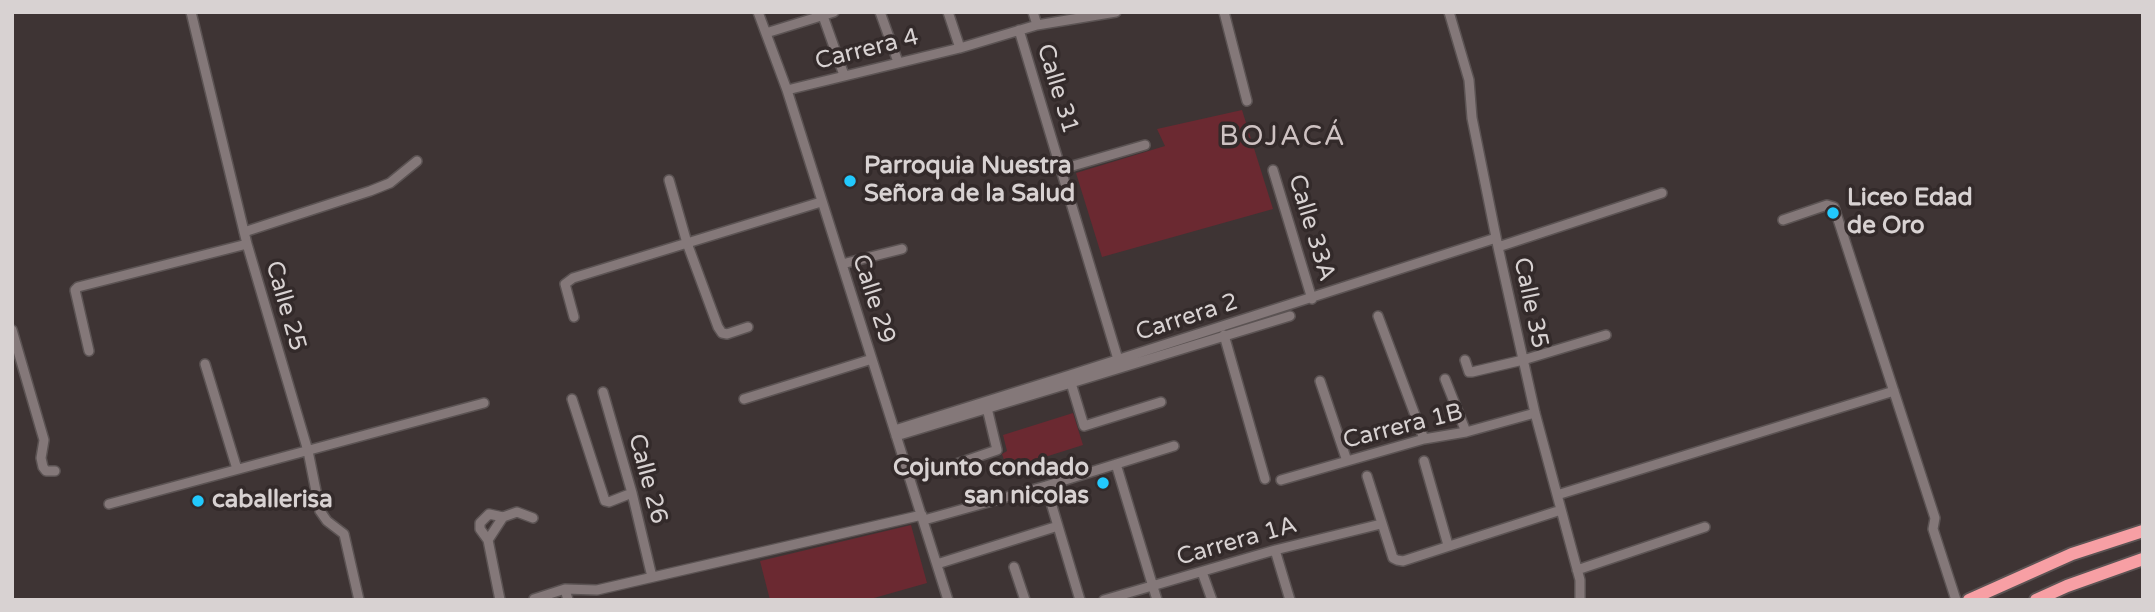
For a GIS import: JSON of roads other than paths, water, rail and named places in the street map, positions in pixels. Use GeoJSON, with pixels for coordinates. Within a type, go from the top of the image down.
{"type":"FeatureCollection","features":[{"type":"Feature","properties":{"kind":"highway"},"geometry":{"type":"LineString","coordinates":[[1969,600],[2072,554],[2143,531]]}},
{"type":"Feature","properties":{"kind":"highway"},"geometry":{"type":"LineString","coordinates":[[2036,600],[2143,559]]}},
{"type":"Feature","properties":{"kind":"street","name":"Calle 25"},"geometry":{"type":"LineString","coordinates":[[191,12],[247,244],[308,452],[320,511],[327,521],[344,534],[359,600]]}},
{"type":"Feature","properties":{"kind":"street","name":"Calle 29"},"geometry":{"type":"LineString","coordinates":[[758,12],[787,90],[948,600]]}},
{"type":"Feature","properties":{"kind":"street"},"geometry":{"type":"LineString","coordinates":[[766,33],[834,12]]}},
{"type":"Feature","properties":{"kind":"street"},"geometry":{"type":"LineString","coordinates":[[880,12],[898,62]]}},
{"type":"Feature","properties":{"kind":"street"},"geometry":{"type":"LineString","coordinates":[[948,12],[960,48]]}},
{"type":"Feature","properties":{"kind":"street"},"geometry":{"type":"LineString","coordinates":[[1033,12],[1037,25]]}},
{"type":"Feature","properties":{"kind":"street","name":"Carrera 4"},"geometry":{"type":"LineString","coordinates":[[787,90],[960,48],[1037,25],[1116,12]]}},
{"type":"Feature","properties":{"kind":"street"},"geometry":{"type":"LineString","coordinates":[[1224,12],[1247,102]]}},
{"type":"Feature","properties":{"kind":"street","name":"Calle 35"},"geometry":{"type":"LineString","coordinates":[[1449,12],[1469,80],[1472,118],[1522,360],[1577,570],[1580,600]]}},
{"type":"Feature","properties":{"kind":"street"},"geometry":{"type":"LineString","coordinates":[[822,16],[844,75]]}},
{"type":"Feature","properties":{"kind":"street","name":"Calle 31"},"geometry":{"type":"LineString","coordinates":[[1019,30],[1119,364]]}},
{"type":"Feature","properties":{"kind":"street"},"geometry":{"type":"LineString","coordinates":[[1062,169],[1145,145]]}},
{"type":"Feature","properties":{"kind":"street"},"geometry":{"type":"LineString","coordinates":[[244,232],[390,183],[417,161]]}},
{"type":"Feature","properties":{"kind":"street","name":"Calle 33A"},"geometry":{"type":"LineString","coordinates":[[1273,170],[1312,299]]}},
{"type":"Feature","properties":{"kind":"street"},"geometry":{"type":"LineString","coordinates":[[669,180],[687,243],[718,327],[722,333],[727,334],[748,327]]}},
{"type":"Feature","properties":{"kind":"street","name":"Carrera 2"},"geometry":{"type":"LineString","coordinates":[[1070,379],[1312,299],[1662,193]]}},
{"type":"Feature","properties":{"kind":"street"},"geometry":{"type":"LineString","coordinates":[[574,317],[565,284],[573,278],[821,202]]}},
{"type":"Feature","properties":{"kind":"street"},"geometry":{"type":"LineString","coordinates":[[1783,220],[1827,205],[1834,207],[1935,518],[1933,528],[1956,600]]}},
{"type":"Feature","properties":{"kind":"street"},"geometry":{"type":"LineString","coordinates":[[89,351],[75,290],[78,287],[247,244]]}},
{"type":"Feature","properties":{"kind":"street"},"geometry":{"type":"LineString","coordinates":[[842,264],[902,249]]}},
{"type":"Feature","properties":{"kind":"street"},"geometry":{"type":"LineString","coordinates":[[1187,342],[1224,335],[1290,316]]}},
{"type":"Feature","properties":{"kind":"street"},"geometry":{"type":"LineString","coordinates":[[1378,316],[1424,439]]}},
{"type":"Feature","properties":{"kind":"street"},"geometry":{"type":"LineString","coordinates":[[12,330],[44,440],[41,458],[43,467],[46,471],[55,471]]}},
{"type":"Feature","properties":{"kind":"street"},"geometry":{"type":"LineString","coordinates":[[1224,335],[1265,479]]}},
{"type":"Feature","properties":{"kind":"street"},"geometry":{"type":"LineString","coordinates":[[1465,360],[1470,372],[1606,335]]}},
{"type":"Feature","properties":{"kind":"street"},"geometry":{"type":"LineString","coordinates":[[744,399],[872,359]]}},
{"type":"Feature","properties":{"kind":"street"},"geometry":{"type":"LineString","coordinates":[[205,364],[237,469]]}},
{"type":"Feature","properties":{"kind":"street"},"geometry":{"type":"LineString","coordinates":[[895,433],[1031,387],[1070,379]]}},
{"type":"Feature","properties":{"kind":"street"},"geometry":{"type":"LineString","coordinates":[[895,433],[987,408],[1070,379]]}},
{"type":"Feature","properties":{"kind":"street"},"geometry":{"type":"LineString","coordinates":[[1070,379],[1084,426],[1161,402]]}},
{"type":"Feature","properties":{"kind":"street"},"geometry":{"type":"LineString","coordinates":[[1445,379],[1466,432]]}},
{"type":"Feature","properties":{"kind":"street"},"geometry":{"type":"LineString","coordinates":[[1320,381],[1347,461]]}},
{"type":"Feature","properties":{"kind":"street"},"geometry":{"type":"LineString","coordinates":[[1557,495],[1894,391]]}},
{"type":"Feature","properties":{"kind":"street","name":"Calle 26"},"geometry":{"type":"LineString","coordinates":[[603,392],[632,493],[652,577]]}},
{"type":"Feature","properties":{"kind":"street"},"geometry":{"type":"LineString","coordinates":[[572,399],[605,501],[632,493]]}},
{"type":"Feature","properties":{"kind":"street"},"geometry":{"type":"LineString","coordinates":[[109,504],[484,403]]}},
{"type":"Feature","properties":{"kind":"street"},"geometry":{"type":"LineString","coordinates":[[933,472],[997,450],[987,408]]}},
{"type":"Feature","properties":{"kind":"street","name":"Carrera 1B"},"geometry":{"type":"LineString","coordinates":[[1281,480],[1424,439],[1466,432],[1535,413]]}},
{"type":"Feature","properties":{"kind":"street"},"geometry":{"type":"LineString","coordinates":[[534,599],[565,589],[598,595],[652,577],[923,517],[1046,486],[1174,446]]}},
{"type":"Feature","properties":{"kind":"street"},"geometry":{"type":"LineString","coordinates":[[1424,461],[1448,545]]}},
{"type":"Feature","properties":{"kind":"street"},"geometry":{"type":"LineString","coordinates":[[1116,464],[1157,600]]}},
{"type":"Feature","properties":{"kind":"street"},"geometry":{"type":"LineString","coordinates":[[1367,476],[1393,558],[1397,560],[1403,561],[1561,510]]}},
{"type":"Feature","properties":{"kind":"street"},"geometry":{"type":"LineString","coordinates":[[1046,486],[1080,600]]}},
{"type":"Feature","properties":{"kind":"street"},"geometry":{"type":"LineString","coordinates":[[488,540],[503,517],[517,512],[533,518]]}},
{"type":"Feature","properties":{"kind":"street"},"geometry":{"type":"LineString","coordinates":[[500,600],[488,540],[480,529],[480,523],[483,517],[492,513],[503,517]]}},
{"type":"Feature","properties":{"kind":"street","name":"Carrera 1A"},"geometry":{"type":"LineString","coordinates":[[1104,600],[1275,550],[1381,524]]}},
{"type":"Feature","properties":{"kind":"street"},"geometry":{"type":"LineString","coordinates":[[937,564],[1058,526]]}},
{"type":"Feature","properties":{"kind":"street"},"geometry":{"type":"LineString","coordinates":[[1577,570],[1705,527]]}},
{"type":"Feature","properties":{"kind":"street"},"geometry":{"type":"LineString","coordinates":[[1275,550],[1290,600]]}},
{"type":"Feature","properties":{"kind":"street"},"geometry":{"type":"LineString","coordinates":[[1014,567],[1025,600]]}},
{"type":"Feature","properties":{"kind":"street"},"geometry":{"type":"LineString","coordinates":[[1202,572],[1212,600]]}},
{"type":"Feature","properties":{"kind":"street"},"geometry":{"type":"LineString","coordinates":[[565,589],[568,600]]}},
{"type":"Feature","properties":{"kind":"place","name":"Parroquia Nuestra Señora de la Salud"},"geometry":{"type":"Point","coordinates":[850,181]}},
{"type":"Feature","properties":{"kind":"place","name":"Liceo Edad de Oro"},"geometry":{"type":"Point","coordinates":[1833,213]}},
{"type":"Feature","properties":{"kind":"place","name":"Cojunto condado san nicolas"},"geometry":{"type":"Point","coordinates":[1103,483]}},
{"type":"Feature","properties":{"kind":"place","name":"caballerisa"},"geometry":{"type":"Point","coordinates":[198,501]}},
{"type":"Feature","properties":{"kind":"district","name":"BOJACÁ"},"geometry":{"type":"Point","coordinates":[1283,138]}}]}
